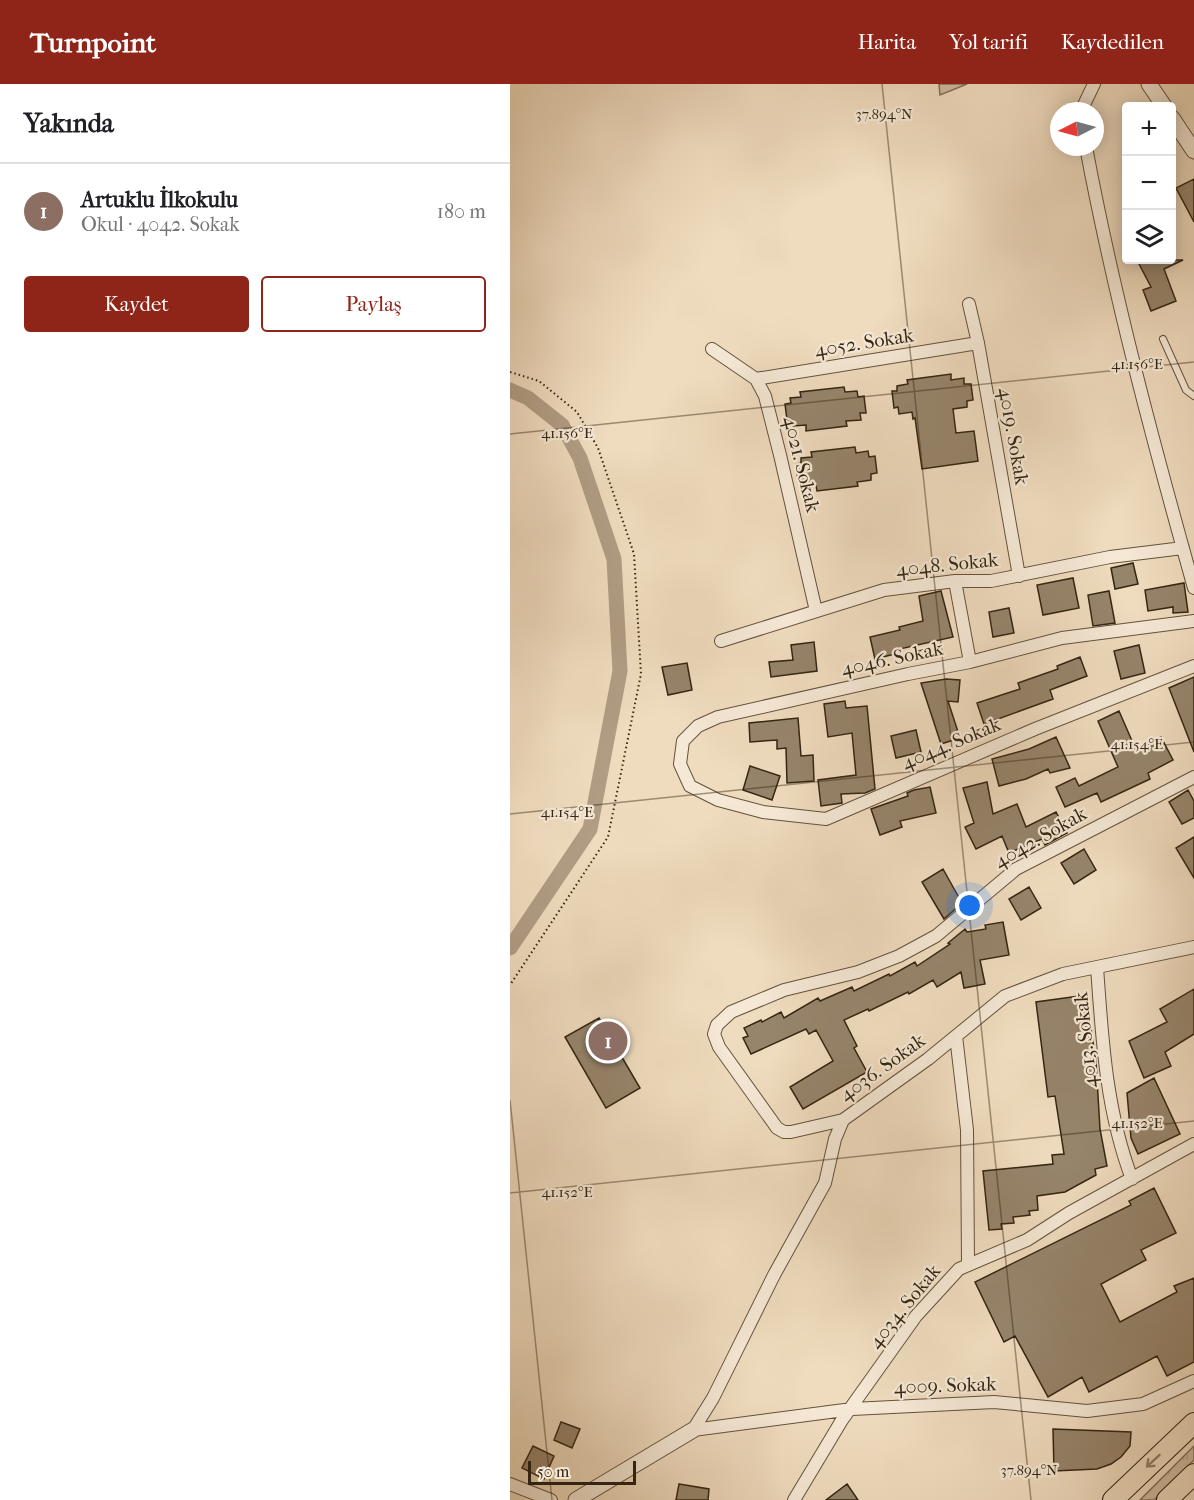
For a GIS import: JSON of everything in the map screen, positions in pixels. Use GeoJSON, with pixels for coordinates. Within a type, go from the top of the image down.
{"type":"FeatureCollection","features":[{"type":"Feature","properties":{"kind":"highway"},"geometry":{"type":"LineString","coordinates":[[1113,1500],[1194,1423]]}},
{"type":"Feature","properties":{"kind":"highway"},"geometry":{"type":"LineString","coordinates":[[1167,1500],[1194,1474]]}},
{"type":"Feature","properties":{"kind":"street"},"geometry":{"type":"LineString","coordinates":[[1085,102],[1094,84]]}},
{"type":"Feature","properties":{"kind":"street"},"geometry":{"type":"LineString","coordinates":[[1149,84],[1161,102]]}},
{"type":"Feature","properties":{"kind":"street"},"geometry":{"type":"LineString","coordinates":[[1176,124],[1194,151]]}},
{"type":"Feature","properties":{"kind":"street"},"geometry":{"type":"LineString","coordinates":[[1088,156],[1122,320],[1160,469],[1194,588]]}},
{"type":"Feature","properties":{"kind":"street","name":"4019. Sokak"},"geometry":{"type":"LineString","coordinates":[[969,304],[978,343],[1019,576]]}},
{"type":"Feature","properties":{"kind":"street","name":"4052. Sokak"},"geometry":{"type":"LineString","coordinates":[[756,379],[978,343]]}},
{"type":"Feature","properties":{"kind":"street"},"geometry":{"type":"LineString","coordinates":[[712,349],[756,379]]}},
{"type":"Feature","properties":{"kind":"street","name":"4021. Sokak"},"geometry":{"type":"LineString","coordinates":[[756,379],[765,396],[780,454],[816,611]]}},
{"type":"Feature","properties":{"kind":"street","name":"4048. Sokak"},"geometry":{"type":"LineString","coordinates":[[721,641],[884,590],[955,581],[991,581],[1110,557],[1183,548]]}},
{"type":"Feature","properties":{"kind":"street"},"geometry":{"type":"LineString","coordinates":[[955,581],[970,662]]}},
{"type":"Feature","properties":{"kind":"street","name":"4046. Sokak"},"geometry":{"type":"LineString","coordinates":[[718,800],[690,786],[680,764],[683,741],[698,726],[729,715],[970,662],[1062,638],[1194,621]]}},
{"type":"Feature","properties":{"kind":"street","name":"4044. Sokak"},"geometry":{"type":"LineString","coordinates":[[718,800],[763,812],[826,819],[1045,725],[1194,666]]}},
{"type":"Feature","properties":{"kind":"street","name":"4042. Sokak"},"geometry":{"type":"LineString","coordinates":[[843,1120],[791,1132],[784,1132],[777,1128],[719,1047],[714,1034],[717,1025],[731,1012],[784,990],[858,972],[899,956],[936,936],[1016,869],[1194,777]]}},
{"type":"Feature","properties":{"kind":"street","name":"4036. Sokak"},"geometry":{"type":"LineString","coordinates":[[693,1430],[713,1398],[774,1275],[825,1183],[835,1139],[843,1120],[928,1059],[1005,996],[1063,974],[1194,947]]}},
{"type":"Feature","properties":{"kind":"street","name":"4013. Sokak"},"geometry":{"type":"LineString","coordinates":[[1097,967],[1103,1060],[1122,1154],[1132,1179]]}},
{"type":"Feature","properties":{"kind":"street"},"geometry":{"type":"LineString","coordinates":[[956,1036],[967,1130],[968,1264]]}},
{"type":"Feature","properties":{"kind":"street","name":"4034. Sokak"},"geometry":{"type":"LineString","coordinates":[[794,1500],[842,1420],[916,1316],[959,1269],[1027,1240],[1069,1213],[1194,1144]]}},
{"type":"Feature","properties":{"kind":"street","name":"4009. Sokak"},"geometry":{"type":"LineString","coordinates":[[693,1430],[852,1409],[994,1402],[1087,1410],[1143,1404],[1194,1381]]}},
{"type":"Feature","properties":{"kind":"street"},"geometry":{"type":"LineString","coordinates":[[576,1500],[693,1430]]}},
{"type":"Feature","properties":{"kind":"street"},"geometry":{"type":"LineString","coordinates":[[510,1484],[551,1500]]}},
{"type":"Feature","properties":{"kind":"lane"},"geometry":{"type":"LineString","coordinates":[[1163,339],[1186,390],[1194,396]]}},
{"type":"Feature","properties":{"kind":"path"},"geometry":{"type":"LineString","coordinates":[[510,372],[539,381],[578,412],[598,448],[634,555],[641,674],[608,837],[510,985]]}},
{"type":"Feature","properties":{"kind":"green space"},"geometry":{"type":"Polygon","coordinates":[[[939,84],[967,84],[940,95],[939,84]]]}},
{"type":"Feature","properties":{"kind":"green space"},"geometry":{"type":"Polygon","coordinates":[[[1194,1446],[1194,1460],[1154,1500],[1140,1500],[1194,1446]]]}},
{"type":"Feature","properties":{"kind":"building"},"geometry":{"type":"Polygon","coordinates":[[[1194,179],[1194,222],[1176,188],[1194,179]]]}},
{"type":"Feature","properties":{"kind":"building"},"geometry":{"type":"Polygon","coordinates":[[[1139,264],[1175,264],[1164,269],[1176,301],[1151,311],[1143,290],[1151,287],[1139,264]]]}},
{"type":"Feature","properties":{"kind":"building"},"geometry":{"type":"Polygon","coordinates":[[[951,374],[951,380],[964,378],[964,384],[971,384],[973,400],[967,401],[967,407],[953,409],[956,433],[974,431],[978,461],[922,469],[915,418],[913,419],[912,412],[899,414],[898,407],[894,408],[892,391],[897,391],[897,386],[908,384],[907,380],[951,374]]]}},
{"type":"Feature","properties":{"kind":"building"},"geometry":{"type":"Polygon","coordinates":[[[844,387],[845,392],[857,391],[858,397],[864,396],[866,413],[860,413],[861,420],[846,421],[847,426],[806,431],[806,425],[793,426],[792,420],[787,420],[785,404],[791,403],[790,398],[801,397],[800,392],[844,387]]]}},
{"type":"Feature","properties":{"kind":"building"},"geometry":{"type":"Polygon","coordinates":[[[855,447],[856,453],[868,451],[869,457],[875,456],[877,473],[871,474],[871,480],[857,482],[858,486],[817,491],[816,485],[803,487],[802,480],[798,480],[796,464],[801,463],[801,458],[812,457],[811,452],[855,447]]]}},
{"type":"Feature","properties":{"kind":"building"},"geometry":{"type":"Polygon","coordinates":[[[1133,563],[1138,584],[1115,589],[1111,568],[1133,563]]]}},
{"type":"Feature","properties":{"kind":"building"},"geometry":{"type":"Polygon","coordinates":[[[1073,578],[1079,608],[1043,615],[1037,585],[1073,578]]]}},
{"type":"Feature","properties":{"kind":"building"},"geometry":{"type":"Polygon","coordinates":[[[1184,583],[1188,612],[1173,613],[1173,607],[1148,611],[1145,590],[1184,583]]]}},
{"type":"Feature","properties":{"kind":"building"},"geometry":{"type":"Polygon","coordinates":[[[941,591],[953,637],[895,650],[895,654],[875,659],[870,637],[900,630],[899,627],[923,621],[919,596],[941,591]]]}},
{"type":"Feature","properties":{"kind":"building"},"geometry":{"type":"Polygon","coordinates":[[[1109,591],[1115,623],[1093,626],[1088,595],[1109,591]]]}},
{"type":"Feature","properties":{"kind":"building"},"geometry":{"type":"Polygon","coordinates":[[[1009,608],[1014,633],[993,637],[989,612],[1009,608]]]}},
{"type":"Feature","properties":{"kind":"building"},"geometry":{"type":"Polygon","coordinates":[[[814,642],[817,671],[771,677],[769,662],[793,660],[791,645],[814,642]]]}},
{"type":"Feature","properties":{"kind":"building"},"geometry":{"type":"Polygon","coordinates":[[[1139,645],[1145,673],[1121,679],[1114,651],[1139,645]]]}},
{"type":"Feature","properties":{"kind":"building"},"geometry":{"type":"Polygon","coordinates":[[[1080,657],[1087,676],[1050,690],[1053,699],[984,724],[977,703],[1020,689],[1018,683],[1058,669],[1057,666],[1080,657]]]}},
{"type":"Feature","properties":{"kind":"building"},"geometry":{"type":"Polygon","coordinates":[[[687,663],[692,690],[668,695],[662,667],[687,663]]]}},
{"type":"Feature","properties":{"kind":"building"},"geometry":{"type":"Polygon","coordinates":[[[1194,677],[1194,752],[1169,688],[1194,677]]]}},
{"type":"Feature","properties":{"kind":"building"},"geometry":{"type":"Polygon","coordinates":[[[946,679],[960,680],[958,702],[948,701],[960,738],[941,744],[921,683],[946,679]]]}},
{"type":"Feature","properties":{"kind":"building"},"geometry":{"type":"Polygon","coordinates":[[[845,701],[846,708],[867,706],[875,789],[865,793],[841,794],[842,803],[821,806],[818,780],[856,775],[852,733],[828,737],[824,704],[845,701]]]}},
{"type":"Feature","properties":{"kind":"building"},"geometry":{"type":"Polygon","coordinates":[[[1119,711],[1136,750],[1161,737],[1173,760],[1148,773],[1150,779],[1101,802],[1097,793],[1065,807],[1056,787],[1075,778],[1079,786],[1118,767],[1098,721],[1119,711]]]}},
{"type":"Feature","properties":{"kind":"building"},"geometry":{"type":"Polygon","coordinates":[[[798,718],[801,756],[813,755],[814,781],[787,783],[786,748],[777,749],[777,740],[750,742],[749,723],[798,718]]]}},
{"type":"Feature","properties":{"kind":"building"},"geometry":{"type":"Polygon","coordinates":[[[916,730],[921,752],[896,758],[891,736],[916,730]]]}},
{"type":"Feature","properties":{"kind":"building"},"geometry":{"type":"Polygon","coordinates":[[[1056,737],[1070,768],[1050,773],[1048,769],[1026,779],[999,786],[992,759],[1029,749],[1056,737]]]}},
{"type":"Feature","properties":{"kind":"building"},"geometry":{"type":"Polygon","coordinates":[[[750,766],[780,776],[772,800],[743,790],[750,766]]]}},
{"type":"Feature","properties":{"kind":"building"},"geometry":{"type":"Polygon","coordinates":[[[987,782],[993,814],[1017,804],[1026,827],[1056,812],[1067,833],[1045,845],[1042,839],[1009,853],[1002,836],[976,849],[965,827],[974,823],[963,788],[987,782]]]}},
{"type":"Feature","properties":{"kind":"building"},"geometry":{"type":"Polygon","coordinates":[[[930,787],[936,813],[900,821],[902,827],[880,835],[871,809],[908,796],[907,793],[914,790],[930,787]]]}},
{"type":"Feature","properties":{"kind":"building"},"geometry":{"type":"Polygon","coordinates":[[[1188,790],[1194,801],[1194,818],[1182,824],[1169,802],[1188,790]]]}},
{"type":"Feature","properties":{"kind":"building"},"geometry":{"type":"Polygon","coordinates":[[[1194,837],[1194,878],[1176,848],[1194,837]]]}},
{"type":"Feature","properties":{"kind":"building"},"geometry":{"type":"Polygon","coordinates":[[[1084,849],[1096,870],[1074,884],[1061,863],[1084,849]]]}},
{"type":"Feature","properties":{"kind":"building"},"geometry":{"type":"Polygon","coordinates":[[[943,869],[962,903],[944,919],[922,882],[943,869]]]}},
{"type":"Feature","properties":{"kind":"building"},"geometry":{"type":"Polygon","coordinates":[[[1029,887],[1041,908],[1021,920],[1009,899],[1029,887]]]}},
{"type":"Feature","properties":{"kind":"building"},"geometry":{"type":"Polygon","coordinates":[[[1003,922],[1009,955],[980,960],[985,984],[964,988],[961,972],[937,987],[933,980],[909,994],[908,992],[844,1020],[857,1046],[854,1048],[867,1072],[803,1109],[790,1087],[833,1061],[816,1030],[809,1034],[806,1029],[751,1054],[743,1038],[748,1036],[744,1028],[761,1020],[762,1022],[781,1012],[784,1018],[818,998],[820,1001],[852,987],[854,991],[889,974],[890,976],[915,962],[917,966],[950,944],[948,943],[965,929],[967,932],[986,929],[985,925],[1003,922]]]}},
{"type":"Feature","properties":{"kind":"building"},"geometry":{"type":"Polygon","coordinates":[[[1194,989],[1194,1034],[1165,1052],[1171,1066],[1144,1078],[1129,1041],[1167,1022],[1160,1009],[1194,989]]]}},
{"type":"Feature","properties":{"kind":"building"},"geometry":{"type":"Polygon","coordinates":[[[1086,995],[1096,1062],[1100,1129],[1107,1166],[1095,1169],[1096,1175],[1065,1192],[1037,1196],[1038,1210],[1029,1211],[1030,1215],[1013,1217],[1014,1223],[1001,1224],[1002,1229],[989,1230],[983,1171],[1053,1164],[1052,1155],[1064,1154],[1055,1096],[1048,1097],[1036,1002],[1086,995]]]}},
{"type":"Feature","properties":{"kind":"building"},"geometry":{"type":"Polygon","coordinates":[[[599,1018],[640,1088],[606,1108],[565,1037],[599,1018]]]}},
{"type":"Feature","properties":{"kind":"building"},"geometry":{"type":"Polygon","coordinates":[[[1154,1078],[1180,1134],[1138,1154],[1131,1138],[1127,1093],[1154,1078]]]}},
{"type":"Feature","properties":{"kind":"building"},"geometry":{"type":"Polygon","coordinates":[[[1154,1188],[1176,1233],[1141,1250],[1146,1260],[1101,1284],[1120,1322],[1177,1292],[1174,1286],[1194,1278],[1194,1362],[1167,1376],[1157,1356],[1089,1392],[1082,1377],[1048,1397],[1015,1336],[1004,1342],[975,1282],[1131,1205],[1129,1201],[1154,1188]]]}},
{"type":"Feature","properties":{"kind":"building"},"geometry":{"type":"Polygon","coordinates":[[[561,1422],[580,1429],[572,1448],[554,1440],[561,1422]]]}},
{"type":"Feature","properties":{"kind":"building"},"geometry":{"type":"Polygon","coordinates":[[[1053,1429],[1131,1432],[1130,1446],[1111,1464],[1097,1469],[1054,1471],[1053,1429]]]}},
{"type":"Feature","properties":{"kind":"building"},"geometry":{"type":"Polygon","coordinates":[[[533,1446],[554,1456],[544,1479],[522,1468],[533,1446]]]}},
{"type":"Feature","properties":{"kind":"building"},"geometry":{"type":"Polygon","coordinates":[[[679,1484],[709,1489],[708,1500],[676,1500],[679,1484]]]}},
{"type":"Feature","properties":{"kind":"building"},"geometry":{"type":"Polygon","coordinates":[[[847,1484],[858,1500],[826,1500],[847,1484]]]}},
{"type":"Feature","properties":{"kind":"waterway"},"geometry":{"type":"LineString","coordinates":[[510,390],[528,398],[562,425],[580,458],[614,559],[620,671],[590,829],[510,948]]}},
{"type":"Feature","properties":{"kind":"place","name":"Artuklu İlkokulu"},"geometry":{"type":"Point","coordinates":[608,1041]}}]}
